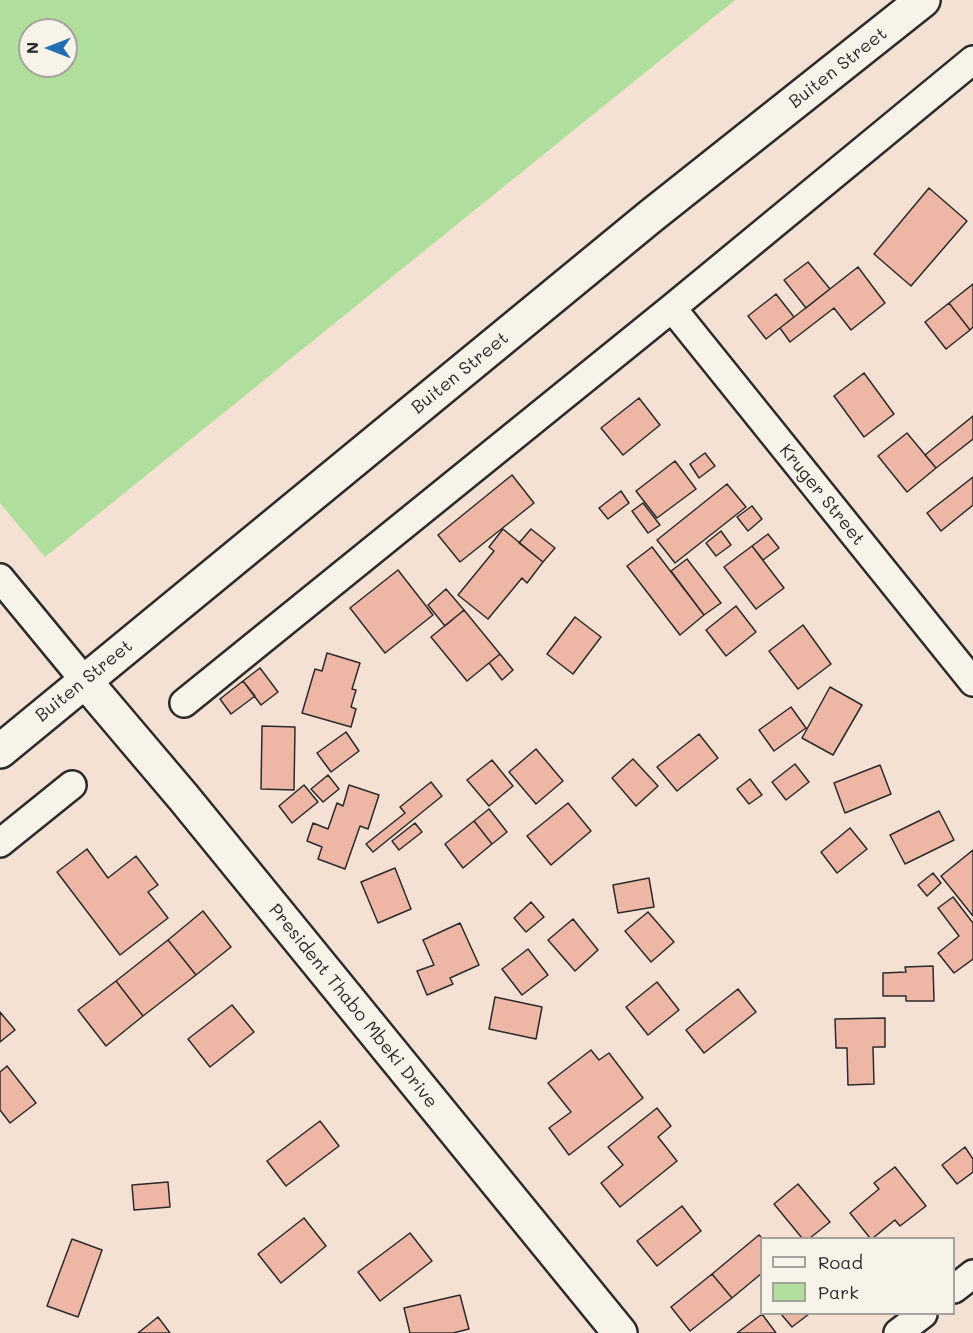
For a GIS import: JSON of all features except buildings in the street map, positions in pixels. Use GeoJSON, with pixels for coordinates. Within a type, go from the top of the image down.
{"type":"FeatureCollection","features":[{"type":"Feature","properties":{"kind":"street","name":"Buiten Street"},"geometry":{"type":"LineString","coordinates":[[0,751],[651,216],[923,0]]}},
{"type":"Feature","properties":{"kind":"street"},"geometry":{"type":"LineString","coordinates":[[184,703],[672,308],[973,60]]}},
{"type":"Feature","properties":{"kind":"street","name":"Kruger Street"},"geometry":{"type":"LineString","coordinates":[[672,308],[973,682]]}},
{"type":"Feature","properties":{"kind":"street"},"geometry":{"type":"LineString","coordinates":[[0,578],[84,681]]}},
{"type":"Feature","properties":{"kind":"street","name":"President Thabo Mbeki Drive"},"geometry":{"type":"LineString","coordinates":[[84,681],[184,798],[620,1333]]}},
{"type":"Feature","properties":{"kind":"street"},"geometry":{"type":"LineString","coordinates":[[0,843],[72,785]]}},
{"type":"Feature","properties":{"kind":"street"},"geometry":{"type":"LineString","coordinates":[[955,1288],[973,1274]]}},
{"type":"Feature","properties":{"kind":"street"},"geometry":{"type":"LineString","coordinates":[[898,1333],[921,1315]]}},
{"type":"Feature","properties":{"kind":"green space"},"geometry":{"type":"Polygon","coordinates":[[[0,0],[735,0],[45,557],[0,503],[0,0]]]}}]}
